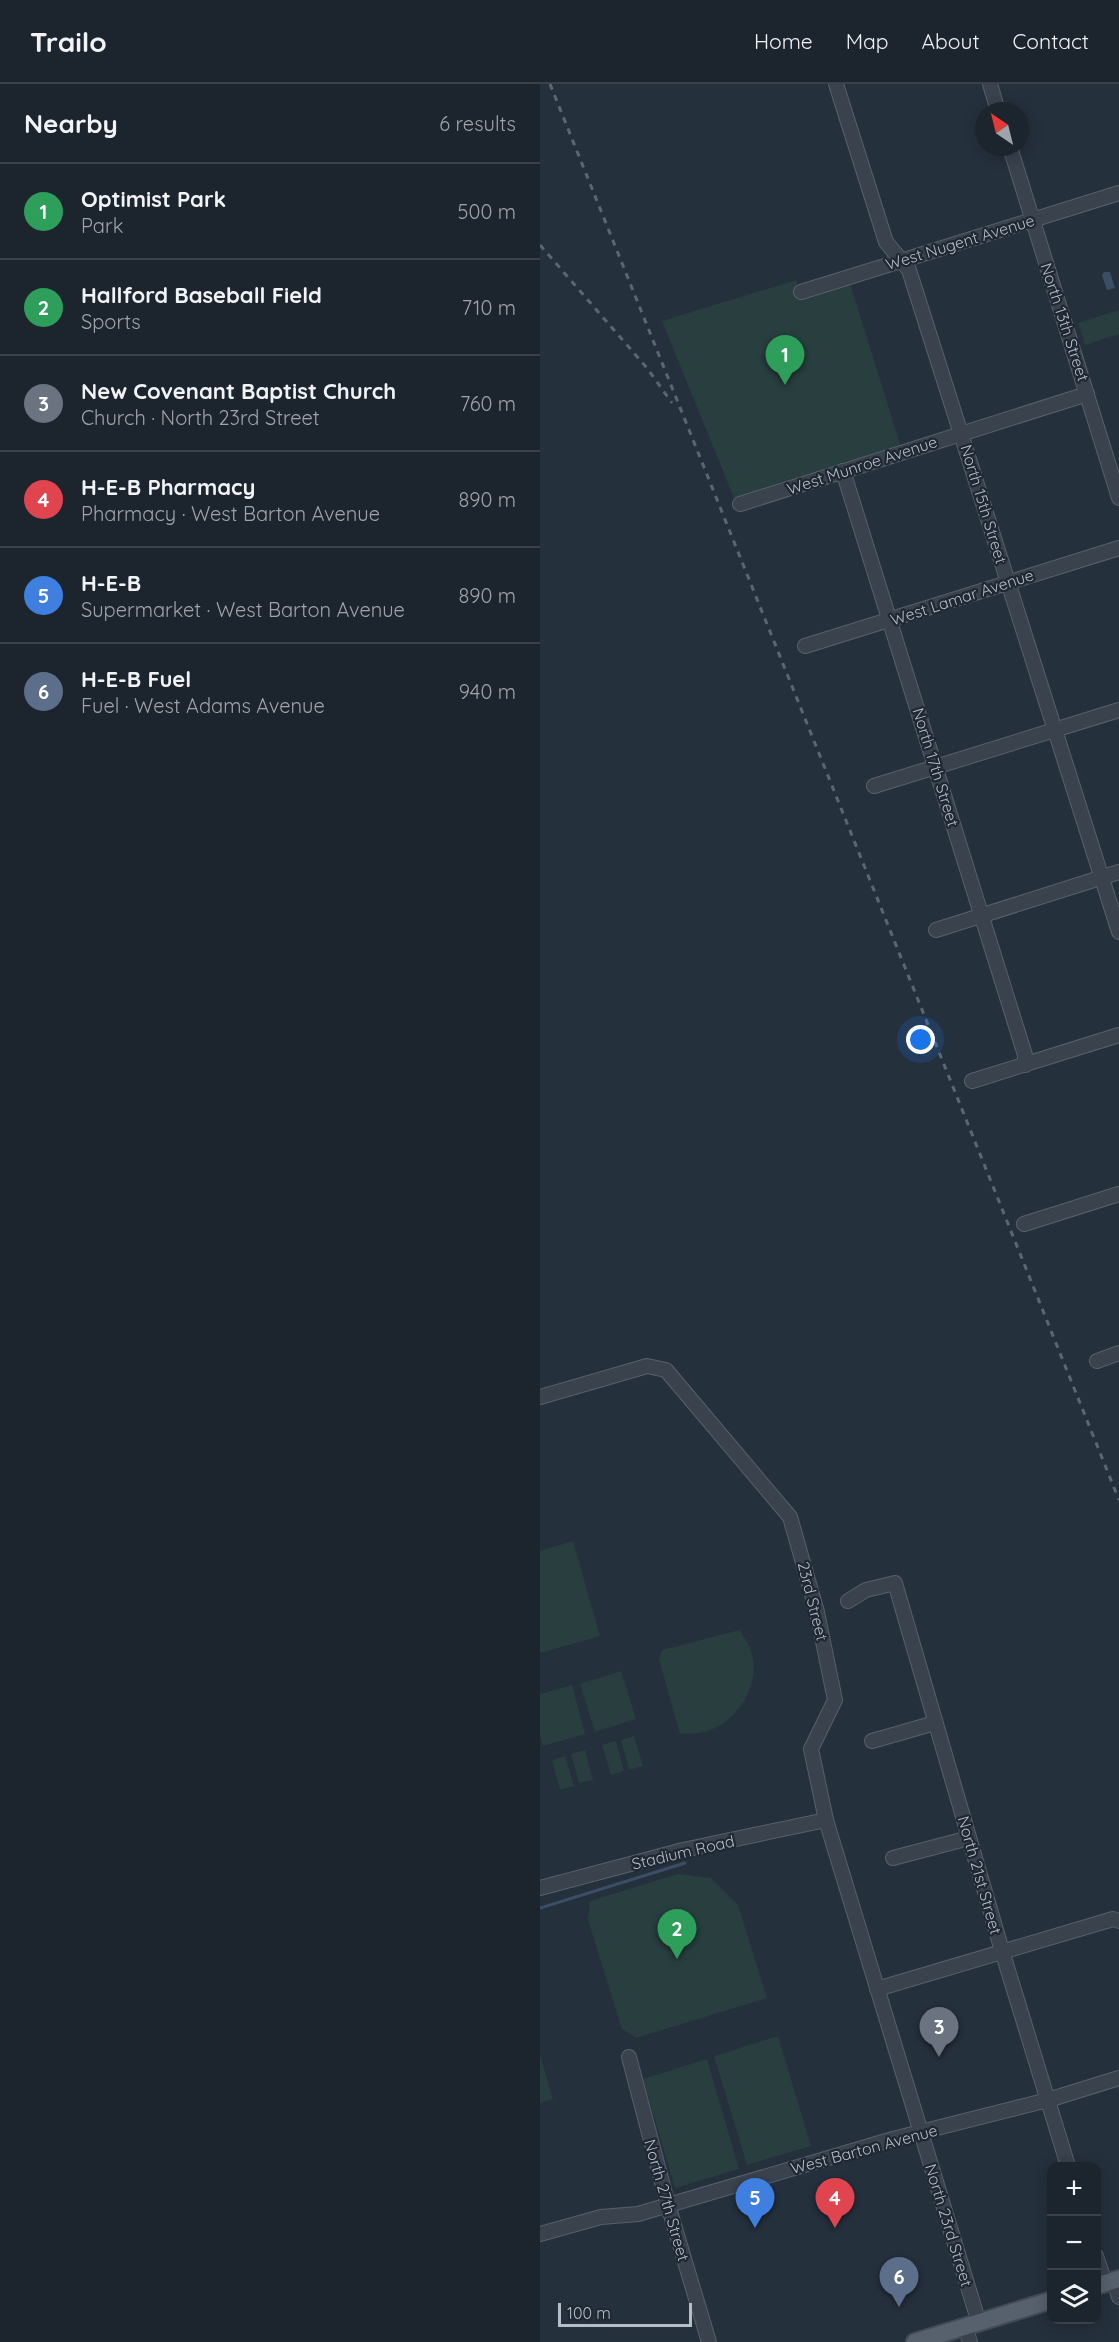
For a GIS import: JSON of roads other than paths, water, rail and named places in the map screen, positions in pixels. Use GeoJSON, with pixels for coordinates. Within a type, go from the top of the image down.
{"type":"FeatureCollection","features":[{"type":"Feature","properties":{"kind":"main road"},"geometry":{"type":"LineString","coordinates":[[915,2342],[971,2330],[1047,2302]]}},
{"type":"Feature","properties":{"kind":"street","name":"North 15th Street"},"geometry":{"type":"LineString","coordinates":[[836,84],[886,242],[899,261],[909,270],[1119,932]]}},
{"type":"Feature","properties":{"kind":"street"},"geometry":{"type":"LineString","coordinates":[[990,84],[995,102]]}},
{"type":"Feature","properties":{"kind":"street","name":"North 13th Street"},"geometry":{"type":"LineString","coordinates":[[1013,156],[1119,498]]}},
{"type":"Feature","properties":{"kind":"street","name":"West Nugent Avenue"},"geometry":{"type":"LineString","coordinates":[[801,292],[1119,193]]}},
{"type":"Feature","properties":{"kind":"street","name":"West Munroe Avenue"},"geometry":{"type":"LineString","coordinates":[[740,504],[1087,394]]}},
{"type":"Feature","properties":{"kind":"street","name":"North 17th Street"},"geometry":{"type":"LineString","coordinates":[[843,471],[1025,1055],[1025,1065]]}},
{"type":"Feature","properties":{"kind":"street","name":"West Lamar Avenue"},"geometry":{"type":"LineString","coordinates":[[805,646],[1119,548]]}},
{"type":"Feature","properties":{"kind":"street"},"geometry":{"type":"LineString","coordinates":[[874,786],[1119,710]]}},
{"type":"Feature","properties":{"kind":"street"},"geometry":{"type":"LineString","coordinates":[[936,930],[1119,872]]}},
{"type":"Feature","properties":{"kind":"street"},"geometry":{"type":"LineString","coordinates":[[972,1081],[1119,1035]]}},
{"type":"Feature","properties":{"kind":"street"},"geometry":{"type":"LineString","coordinates":[[1024,1224],[1119,1194]]}},
{"type":"Feature","properties":{"kind":"street"},"geometry":{"type":"LineString","coordinates":[[1097,1360],[1119,1353]]}},
{"type":"Feature","properties":{"kind":"street","name":"23rd Street"},"geometry":{"type":"LineString","coordinates":[[542,1397],[647,1366],[666,1370],[790,1517],[817,1611],[835,1700],[811,1749],[826,1820],[877,1989]]}},
{"type":"Feature","properties":{"kind":"street","name":"North 21st Street"},"geometry":{"type":"LineString","coordinates":[[848,1601],[866,1590],[895,1583],[934,1723],[1067,2162]]}},
{"type":"Feature","properties":{"kind":"street"},"geometry":{"type":"LineString","coordinates":[[872,1741],[934,1723]]}},
{"type":"Feature","properties":{"kind":"street","name":"Stadium Road"},"geometry":{"type":"LineString","coordinates":[[540,1888],[683,1850],[826,1820]]}},
{"type":"Feature","properties":{"kind":"street"},"geometry":{"type":"LineString","coordinates":[[893,1858],[969,1838]]}},
{"type":"Feature","properties":{"kind":"street"},"geometry":{"type":"LineString","coordinates":[[877,1989],[1003,1954],[1113,1919],[1119,1921]]}},
{"type":"Feature","properties":{"kind":"street","name":"North 23rd Street"},"geometry":{"type":"LineString","coordinates":[[877,1989],[921,2133],[971,2330]]}},
{"type":"Feature","properties":{"kind":"street","name":"North 27th Street"},"geometry":{"type":"LineString","coordinates":[[629,2057],[668,2205],[709,2342]]}},
{"type":"Feature","properties":{"kind":"street","name":"West Barton Avenue"},"geometry":{"type":"LineString","coordinates":[[540,2234],[601,2217],[638,2214],[893,2139],[1048,2100],[1119,2078]]}},
{"type":"Feature","properties":{"kind":"street"},"geometry":{"type":"LineString","coordinates":[[1101,2266],[1119,2297]]}},
{"type":"Feature","properties":{"kind":"water"},"geometry":{"type":"Polygon","coordinates":[[[1104,272],[1110,272],[1115,288],[1107,290],[1102,275],[1104,272]]]}},
{"type":"Feature","properties":{"kind":"waterway"},"geometry":{"type":"LineString","coordinates":[[540,1908],[685,1863]]}},
{"type":"Feature","properties":{"kind":"railway"},"geometry":{"type":"LineString","coordinates":[[550,84],[1119,1500]]}},
{"type":"Feature","properties":{"kind":"railway"},"geometry":{"type":"LineString","coordinates":[[540,245],[647,368],[672,403]]}},
{"type":"Feature","properties":{"kind":"place","name":"Optimist Park"},"geometry":{"type":"Point","coordinates":[785,385]}},
{"type":"Feature","properties":{"kind":"place","name":"Hallford Baseball Field"},"geometry":{"type":"Point","coordinates":[677,1959]}},
{"type":"Feature","properties":{"kind":"place","name":"New Covenant Baptist Church"},"geometry":{"type":"Point","coordinates":[939,2057]}},
{"type":"Feature","properties":{"kind":"place","name":"H-E-B"},"geometry":{"type":"Point","coordinates":[755,2228]}},
{"type":"Feature","properties":{"kind":"place","name":"H-E-B Pharmacy"},"geometry":{"type":"Point","coordinates":[835,2228]}},
{"type":"Feature","properties":{"kind":"place","name":"H-E-B Fuel"},"geometry":{"type":"Point","coordinates":[899,2307]}}]}
